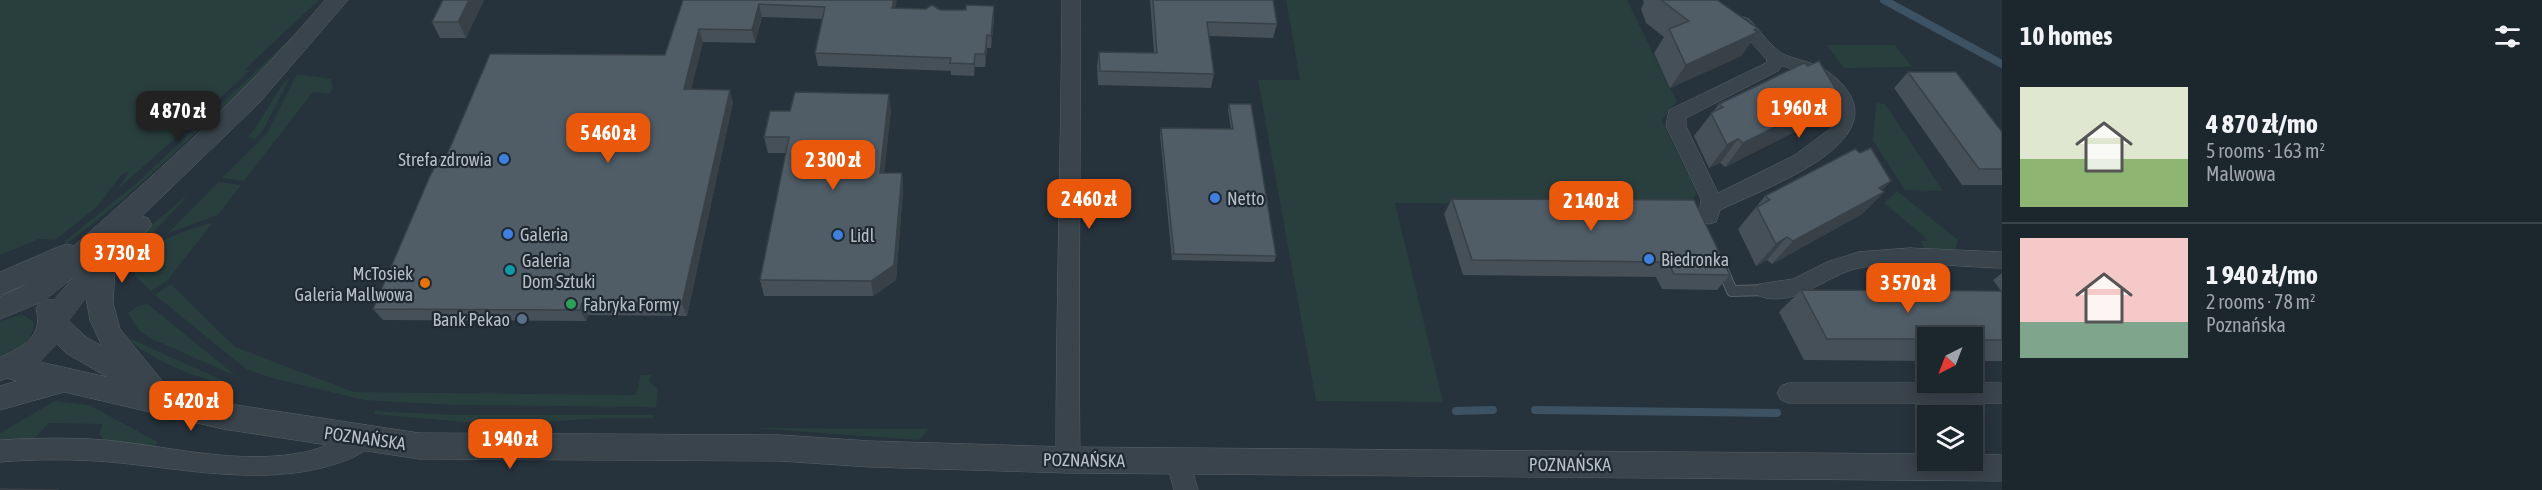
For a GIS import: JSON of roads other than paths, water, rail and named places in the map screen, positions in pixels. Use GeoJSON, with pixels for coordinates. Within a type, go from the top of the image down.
{"type":"FeatureCollection","features":[{"type":"Feature","properties":{"kind":"street"},"geometry":{"type":"LineString","coordinates":[[2,369],[36,350],[48,336],[53,322],[102,251],[279,69],[337,0]]}},
{"type":"Feature","properties":{"kind":"street"},"geometry":{"type":"LineString","coordinates":[[1068,460],[1066,287],[1071,196],[1071,0]]}},
{"type":"Feature","properties":{"kind":"street"},"geometry":{"type":"LineString","coordinates":[[1743,23],[1777,59],[1806,66],[1831,84],[1842,97],[1847,120],[1842,129],[1813,153],[1709,215],[1676,126],[1676,115],[1772,67],[1777,59]]}},
{"type":"Feature","properties":{"kind":"street"},"geometry":{"type":"LineString","coordinates":[[2,302],[50,281],[102,251]]}},
{"type":"Feature","properties":{"kind":"street"},"geometry":{"type":"LineString","coordinates":[[102,251],[100,302],[106,332],[164,398]]}},
{"type":"Feature","properties":{"kind":"street"},"geometry":{"type":"LineString","coordinates":[[1767,290],[1788,291],[1857,260],[1885,258],[2002,260]]}},
{"type":"Feature","properties":{"kind":"street"},"geometry":{"type":"LineString","coordinates":[[2,302],[40,304],[51,311],[53,322],[76,345],[164,398]]}},
{"type":"Feature","properties":{"kind":"street"},"geometry":{"type":"LineString","coordinates":[[2,369],[50,377]]}},
{"type":"Feature","properties":{"kind":"street","name":"POZNAŃSKA"},"geometry":{"type":"LineString","coordinates":[[0,398],[50,377],[164,398],[224,416],[419,446],[780,448],[870,454],[1068,460],[2002,468]]}},
{"type":"Feature","properties":{"kind":"street"},"geometry":{"type":"LineString","coordinates":[[1789,393],[2002,393]]}},
{"type":"Feature","properties":{"kind":"street"},"geometry":{"type":"LineString","coordinates":[[0,451],[117,452],[218,468],[250,468],[318,461],[346,451],[364,439]]}},
{"type":"Feature","properties":{"kind":"street"},"geometry":{"type":"LineString","coordinates":[[1178,460],[1186,490]]}},
{"type":"Feature","properties":{"kind":"lane"},"geometry":{"type":"LineString","coordinates":[[1714,253],[1732,291],[1767,290]]}},
{"type":"Feature","properties":{"kind":"waterway"},"geometry":{"type":"LineString","coordinates":[[1884,0],[2002,64]]}},
{"type":"Feature","properties":{"kind":"waterway"},"geometry":{"type":"LineString","coordinates":[[1456,411],[1493,410]]}},
{"type":"Feature","properties":{"kind":"waterway"},"geometry":{"type":"LineString","coordinates":[[1535,410],[1777,413]]}},
{"type":"Feature","properties":{"kind":"place","name":"Strefa zdrowia"},"geometry":{"type":"Point","coordinates":[504,159]}},
{"type":"Feature","properties":{"kind":"place","name":"Netto"},"geometry":{"type":"Point","coordinates":[1215,198]}},
{"type":"Feature","properties":{"kind":"place","name":"Galeria"},"geometry":{"type":"Point","coordinates":[508,234]}},
{"type":"Feature","properties":{"kind":"place","name":"Lidl"},"geometry":{"type":"Point","coordinates":[838,235]}},
{"type":"Feature","properties":{"kind":"place","name":"Biedronka"},"geometry":{"type":"Point","coordinates":[1649,259]}},
{"type":"Feature","properties":{"kind":"place","name":"Galeria Dom Sztuki"},"geometry":{"type":"Point","coordinates":[510,270]}},
{"type":"Feature","properties":{"kind":"place","name":"McTosiek Galeria Mallwowa"},"geometry":{"type":"Point","coordinates":[425,283]}},
{"type":"Feature","properties":{"kind":"place","name":"Fabryka Formy"},"geometry":{"type":"Point","coordinates":[571,304]}},
{"type":"Feature","properties":{"kind":"place","name":"Bank Pekao"},"geometry":{"type":"Point","coordinates":[522,319]}}]}
